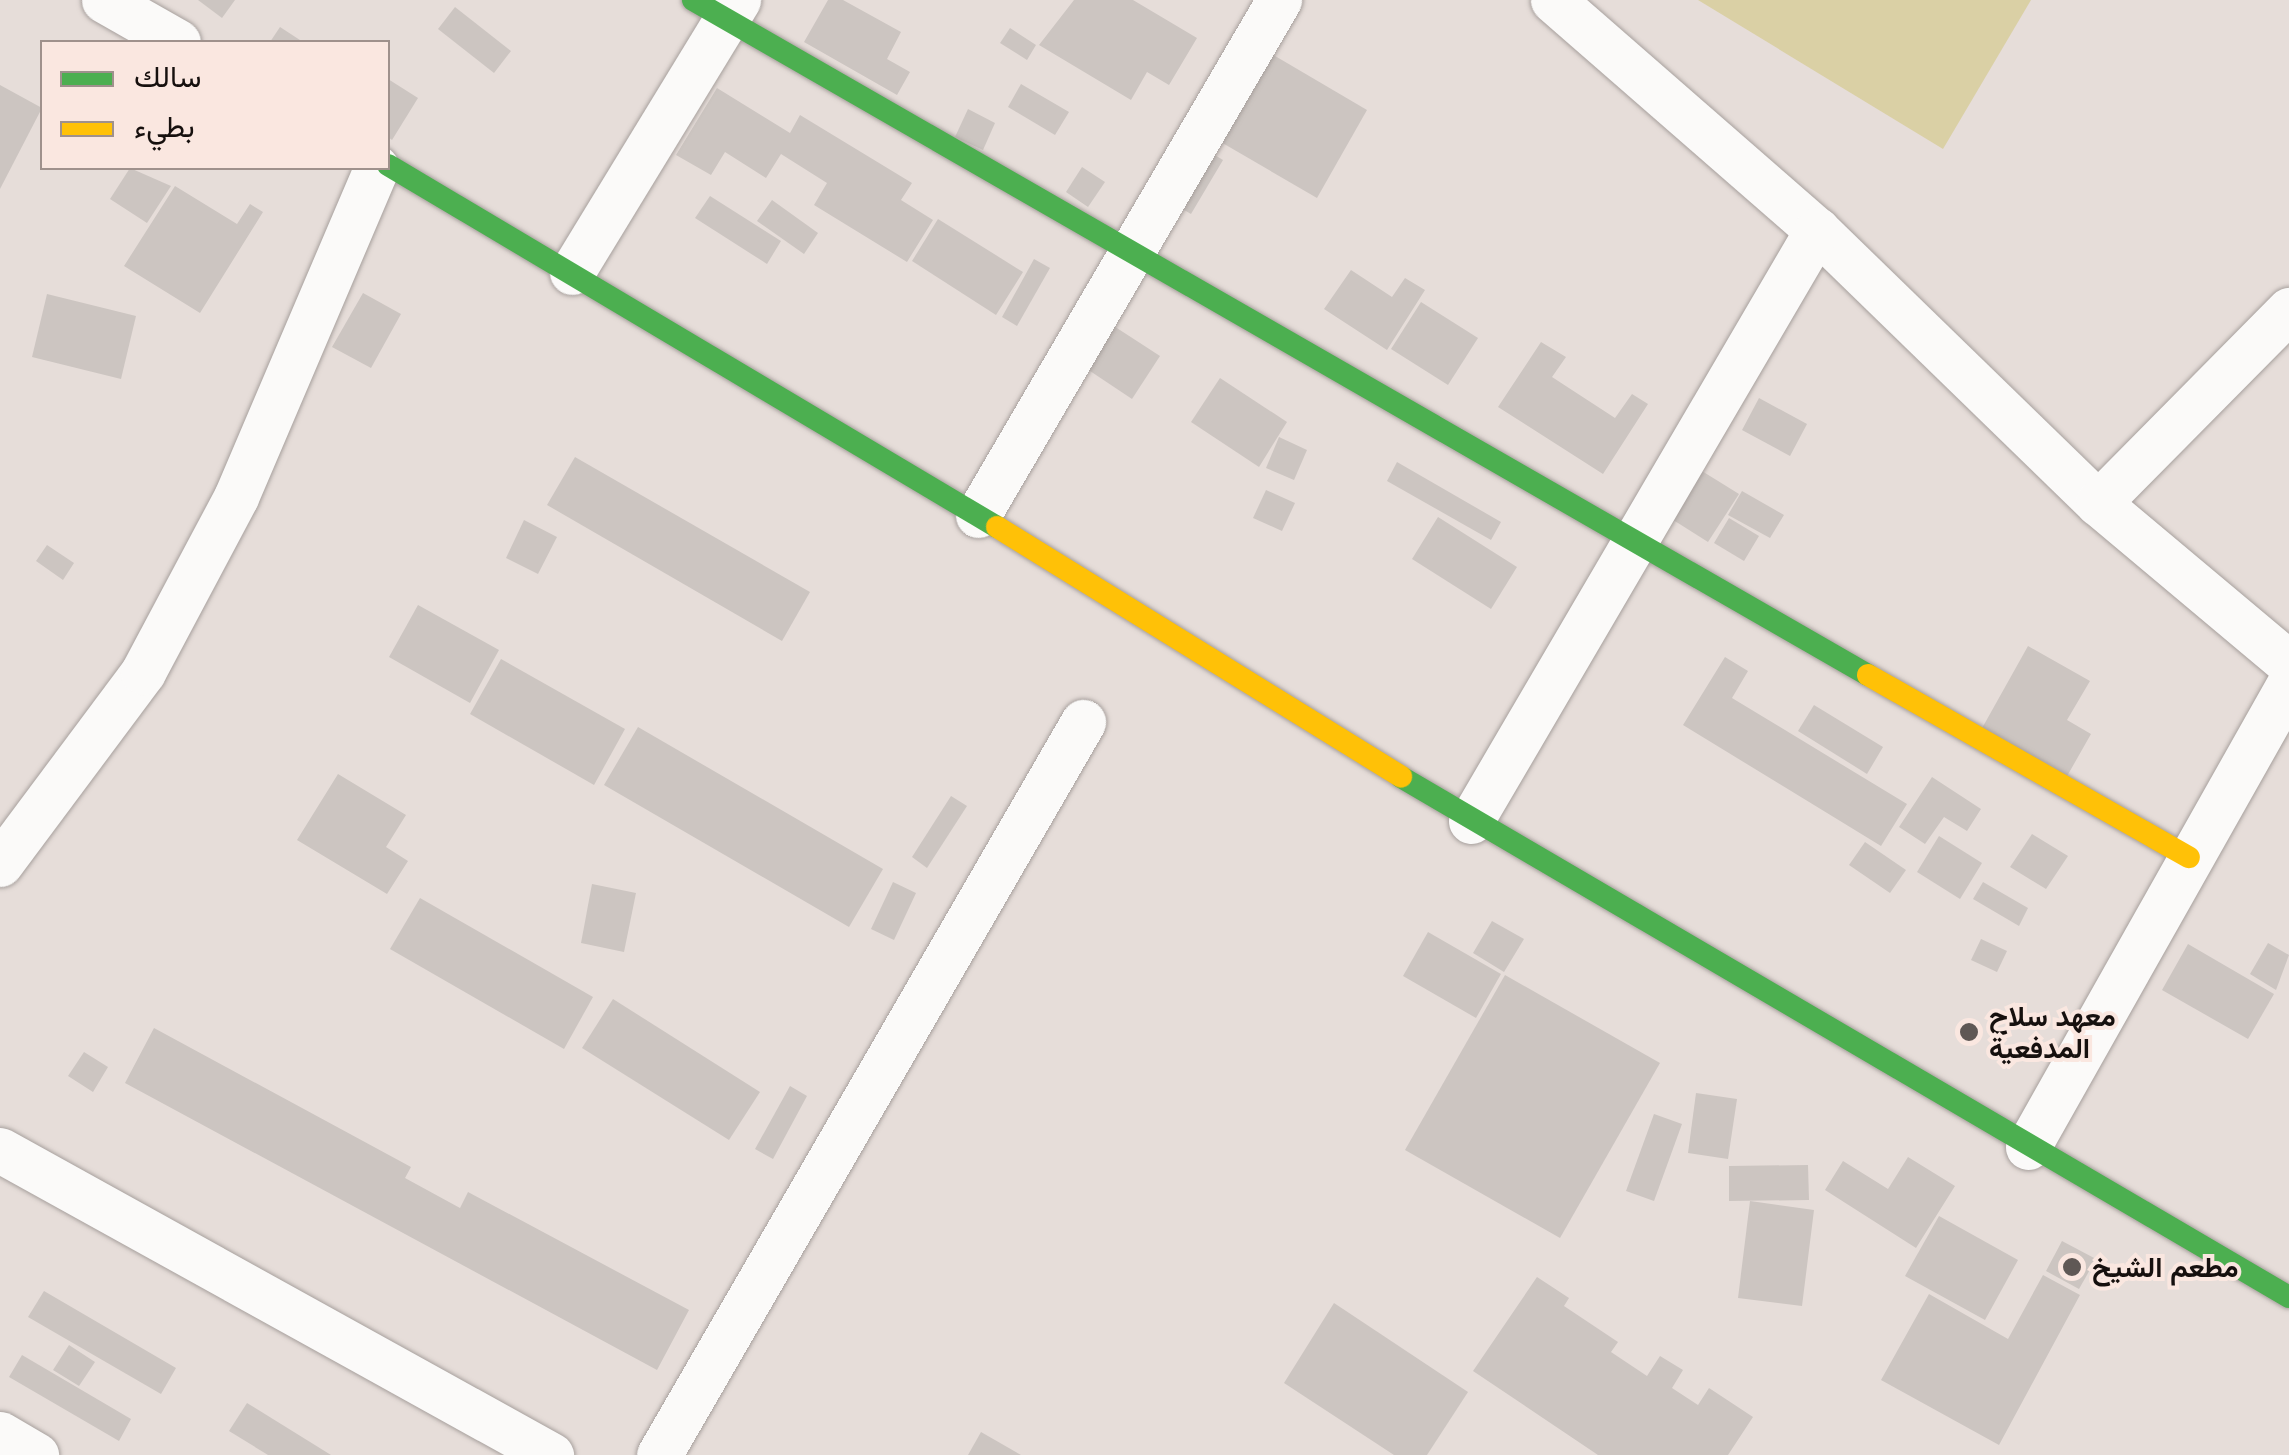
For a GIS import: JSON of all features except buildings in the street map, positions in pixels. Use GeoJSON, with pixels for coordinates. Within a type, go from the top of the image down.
{"type":"FeatureCollection","features":[{"type":"Feature","properties":{"kind":"street"},"geometry":{"type":"LineString","coordinates":[[104,0],[166,23]]}},
{"type":"Feature","properties":{"kind":"street"},"geometry":{"type":"LineString","coordinates":[[978,515],[1279,0]]}},
{"type":"Feature","properties":{"kind":"street"},"geometry":{"type":"LineString","coordinates":[[1554,0],[1817,230],[2098,503],[2289,664]]}},
{"type":"Feature","properties":{"kind":"street"},"geometry":{"type":"LineString","coordinates":[[572,272],[719,6],[1128,255],[2190,858]]}},
{"type":"Feature","properties":{"kind":"street"},"geometry":{"type":"LineString","coordinates":[[390,166],[978,515],[1471,821],[2289,1298]]}},
{"type":"Feature","properties":{"kind":"street"},"geometry":{"type":"LineString","coordinates":[[0,864],[152,654],[236,497],[375,170]]}},
{"type":"Feature","properties":{"kind":"street"},"geometry":{"type":"LineString","coordinates":[[1471,821],[1817,230]]}},
{"type":"Feature","properties":{"kind":"street"},"geometry":{"type":"LineString","coordinates":[[2098,503],[2289,310]]}},
{"type":"Feature","properties":{"kind":"street"},"geometry":{"type":"LineString","coordinates":[[2028,1147],[2289,684]]}},
{"type":"Feature","properties":{"kind":"street"},"geometry":{"type":"LineString","coordinates":[[659,1455],[1083,722]]}},
{"type":"Feature","properties":{"kind":"street"},"geometry":{"type":"LineString","coordinates":[[0,1150],[551,1455]]}},
{"type":"Feature","properties":{"kind":"street"},"geometry":{"type":"LineString","coordinates":[[0,1434],[36,1455]]}},
{"type":"Feature","properties":{"kind":"shaded area"},"geometry":{"type":"Polygon","coordinates":[[[1698,0],[2031,0],[1943,149],[1698,0]]]}},
{"type":"Feature","properties":{"kind":"traffic: fast"},"geometry":{"type":"LineString","coordinates":[[693,0],[1868,675]]}},
{"type":"Feature","properties":{"kind":"traffic: fast"},"geometry":{"type":"LineString","coordinates":[[390,166],[997,527]]}},
{"type":"Feature","properties":{"kind":"traffic: fast"},"geometry":{"type":"LineString","coordinates":[[1401,777],[2289,1297]]}},
{"type":"Feature","properties":{"kind":"traffic: slow"},"geometry":{"type":"LineString","coordinates":[[997,527],[1401,777]]}},
{"type":"Feature","properties":{"kind":"traffic: slow"},"geometry":{"type":"LineString","coordinates":[[1868,675],[2189,857]]}},
{"type":"Feature","properties":{"kind":"place","name":"معهد سلاح المدفعية"},"geometry":{"type":"Point","coordinates":[1969,1032]}},
{"type":"Feature","properties":{"kind":"place","name":"مطعم الشيخ"},"geometry":{"type":"Point","coordinates":[2072,1267]}}]}
